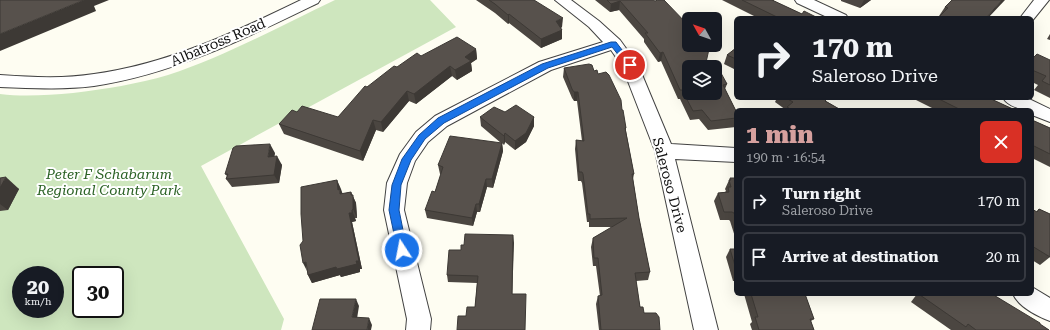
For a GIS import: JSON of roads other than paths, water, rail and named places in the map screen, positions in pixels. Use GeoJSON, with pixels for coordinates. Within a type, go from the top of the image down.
{"type":"FeatureCollection","features":[{"type":"Feature","properties":{"kind":"street","name":"Albatross Road"},"geometry":{"type":"LineString","coordinates":[[0,81],[57,84],[89,81],[154,68],[218,45],[313,0]]}},
{"type":"Feature","properties":{"kind":"street","name":"Saleroso Drive"},"geometry":{"type":"LineString","coordinates":[[562,0],[594,24],[614,44],[630,65],[664,151],[706,330]]}},
{"type":"Feature","properties":{"kind":"street"},"geometry":{"type":"LineString","coordinates":[[802,0],[837,16]]}},
{"type":"Feature","properties":{"kind":"street"},"geometry":{"type":"LineString","coordinates":[[1029,16],[1042,0],[1050,4]]}},
{"type":"Feature","properties":{"kind":"street"},"geometry":{"type":"LineString","coordinates":[[418,330],[419,319],[394,210],[397,185],[407,159],[422,137],[441,120],[545,66],[614,44]]}},
{"type":"Feature","properties":{"kind":"street"},"geometry":{"type":"LineString","coordinates":[[1016,100],[1033,108]]}},
{"type":"Feature","properties":{"kind":"street"},"geometry":{"type":"LineString","coordinates":[[1034,108],[1050,116]]}},
{"type":"Feature","properties":{"kind":"street"},"geometry":{"type":"LineString","coordinates":[[664,151],[734,155]]}},
{"type":"Feature","properties":{"kind":"street"},"geometry":{"type":"LineString","coordinates":[[1027,296],[1050,310]]}},
{"type":"Feature","properties":{"kind":"park label","name":"Peter F Schabarum Regional County Park"},"geometry":{"type":"Point","coordinates":[109,182]}}]}
